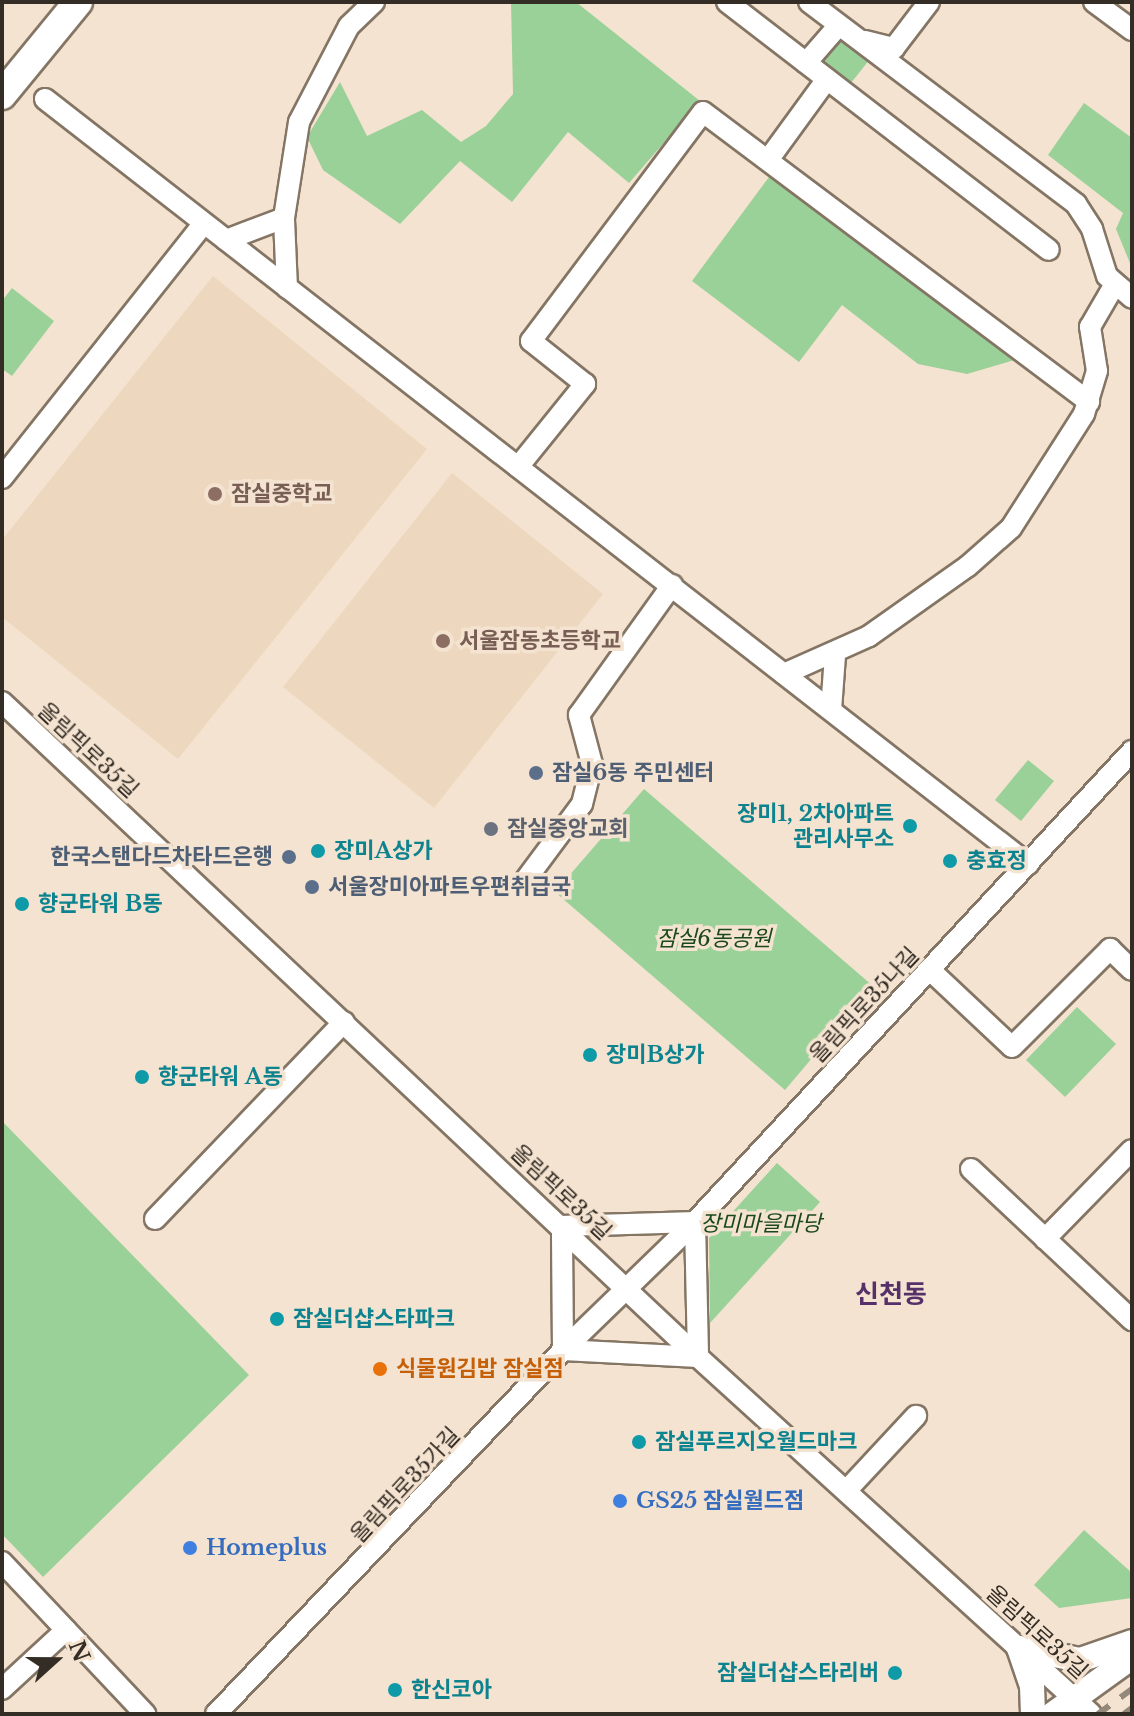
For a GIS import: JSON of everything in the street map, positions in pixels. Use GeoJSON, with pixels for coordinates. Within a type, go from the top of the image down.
{"type":"FeatureCollection","features":[{"type":"Feature","properties":{"kind":"highway"},"geometry":{"type":"LineString","coordinates":[[2,95],[78,2]]}},
{"type":"Feature","properties":{"kind":"main road"},"geometry":{"type":"LineString","coordinates":[[1019,1648],[1080,1660],[1132,1642]]}},
{"type":"Feature","properties":{"kind":"main road"},"geometry":{"type":"LineString","coordinates":[[1019,1648],[1032,1686],[1033,1714]]}},
{"type":"Feature","properties":{"kind":"main road"},"geometry":{"type":"LineString","coordinates":[[1053,1714],[1083,1707],[1132,1657]]}},
{"type":"Feature","properties":{"kind":"street"},"geometry":{"type":"LineString","coordinates":[[287,288],[284,218],[299,122],[349,26],[374,2]]}},
{"type":"Feature","properties":{"kind":"street"},"geometry":{"type":"LineString","coordinates":[[727,2],[1049,250]]}},
{"type":"Feature","properties":{"kind":"street"},"geometry":{"type":"LineString","coordinates":[[809,2],[1081,209],[1107,276],[1132,298]]}},
{"type":"Feature","properties":{"kind":"street"},"geometry":{"type":"LineString","coordinates":[[856,39],[894,48],[929,2]]}},
{"type":"Feature","properties":{"kind":"street"},"geometry":{"type":"LineString","coordinates":[[1094,2],[1132,30]]}},
{"type":"Feature","properties":{"kind":"street"},"geometry":{"type":"LineString","coordinates":[[806,63],[839,25]]}},
{"type":"Feature","properties":{"kind":"street"},"geometry":{"type":"LineString","coordinates":[[768,160],[827,79]]}},
{"type":"Feature","properties":{"kind":"street"},"geometry":{"type":"LineString","coordinates":[[45,99],[1028,864]]}},
{"type":"Feature","properties":{"kind":"street"},"geometry":{"type":"LineString","coordinates":[[518,467],[585,384],[531,341],[703,112],[1089,402]]}},
{"type":"Feature","properties":{"kind":"street"},"geometry":{"type":"LineString","coordinates":[[226,240],[284,218]]}},
{"type":"Feature","properties":{"kind":"street"},"geometry":{"type":"LineString","coordinates":[[2,478],[204,223]]}},
{"type":"Feature","properties":{"kind":"street"},"geometry":{"type":"LineString","coordinates":[[784,674],[835,655],[928,595],[1011,528],[1046,480],[1089,402],[1098,354],[1090,327],[1115,284]]}},
{"type":"Feature","properties":{"kind":"street"},"geometry":{"type":"LineString","coordinates":[[524,882],[582,804],[592,764],[579,715],[672,585]]}},
{"type":"Feature","properties":{"kind":"street"},"geometry":{"type":"LineString","coordinates":[[831,710],[835,655]]}},
{"type":"Feature","properties":{"kind":"street","name":"올림픽로35길"},"geometry":{"type":"LineString","coordinates":[[2,702],[698,1357],[1083,1707]]}},
{"type":"Feature","properties":{"kind":"street","name":"올림픽로35나길"},"geometry":{"type":"LineString","coordinates":[[628,1288],[695,1222],[1131,756]]}},
{"type":"Feature","properties":{"kind":"street"},"geometry":{"type":"LineString","coordinates":[[930,970],[1012,1047],[1110,949],[1132,970]]}},
{"type":"Feature","properties":{"kind":"street"},"geometry":{"type":"LineString","coordinates":[[155,1219],[344,1022]]}},
{"type":"Feature","properties":{"kind":"street"},"geometry":{"type":"LineString","coordinates":[[1045,1239],[1132,1150]]}},
{"type":"Feature","properties":{"kind":"street"},"geometry":{"type":"LineString","coordinates":[[971,1169],[1132,1320]]}},
{"type":"Feature","properties":{"kind":"street"},"geometry":{"type":"LineString","coordinates":[[695,1222],[698,1357],[563,1350],[562,1226],[695,1222]]}},
{"type":"Feature","properties":{"kind":"street","name":"올림픽로35가길"},"geometry":{"type":"LineString","coordinates":[[216,1714],[563,1350],[628,1288]]}},
{"type":"Feature","properties":{"kind":"street"},"geometry":{"type":"LineString","coordinates":[[846,1491],[916,1416]]}},
{"type":"Feature","properties":{"kind":"street"},"geometry":{"type":"LineString","coordinates":[[2,1562],[145,1714]]}},
{"type":"Feature","properties":{"kind":"street"},"geometry":{"type":"LineString","coordinates":[[2,1689],[66,1630]]}},
{"type":"Feature","properties":{"kind":"shaded area","name":"잠실중학교"},"geometry":{"type":"Polygon","coordinates":[[[213,276],[427,449],[178,759],[2,617],[2,540],[213,276]]]}},
{"type":"Feature","properties":{"kind":"shaded area","name":"서울잠동초등학교"},"geometry":{"type":"Polygon","coordinates":[[[452,473],[603,594],[434,808],[283,687],[452,473]]]}},
{"type":"Feature","properties":{"kind":"green space"},"geometry":{"type":"Polygon","coordinates":[[[511,2],[576,2],[700,101],[629,183],[568,132],[512,202],[460,161],[400,224],[323,170],[307,137],[340,82],[367,136],[422,110],[461,142],[486,126],[513,94],[511,2]]]}},
{"type":"Feature","properties":{"kind":"green space"},"geometry":{"type":"Polygon","coordinates":[[[842,37],[870,59],[851,83],[823,61],[842,37]]]}},
{"type":"Feature","properties":{"kind":"green space"},"geometry":{"type":"Polygon","coordinates":[[[1084,103],[1132,138],[1132,268],[1116,229],[1123,213],[1048,155],[1084,103]]]}},
{"type":"Feature","properties":{"kind":"green space"},"geometry":{"type":"Polygon","coordinates":[[[772,173],[1018,359],[967,374],[918,364],[842,305],[799,362],[692,281],[772,173]]]}},
{"type":"Feature","properties":{"kind":"green space"},"geometry":{"type":"Polygon","coordinates":[[[12,288],[54,321],[12,376],[2,369],[2,301],[12,288]]]}},
{"type":"Feature","properties":{"kind":"green space"},"geometry":{"type":"Polygon","coordinates":[[[1028,760],[1054,781],[1021,821],[995,800],[1028,760]]]}},
{"type":"Feature","properties":{"kind":"green space","name":"잠실6동공원"},"geometry":{"type":"Polygon","coordinates":[[[644,789],[873,986],[785,1090],[555,892],[644,789]]]}},
{"type":"Feature","properties":{"kind":"green space"},"geometry":{"type":"Polygon","coordinates":[[[1077,1007],[1116,1044],[1065,1097],[1026,1060],[1077,1007]]]}},
{"type":"Feature","properties":{"kind":"green space"},"geometry":{"type":"Polygon","coordinates":[[[2,1121],[249,1375],[43,1577],[2,1534],[2,1121]]]}},
{"type":"Feature","properties":{"kind":"green space","name":"장미마을마당"},"geometry":{"type":"Polygon","coordinates":[[[777,1163],[820,1202],[710,1323],[709,1238],[777,1163]]]}},
{"type":"Feature","properties":{"kind":"green space"},"geometry":{"type":"Polygon","coordinates":[[[1084,1530],[1132,1573],[1132,1598],[1059,1608],[1034,1585],[1084,1530]]]}},
{"type":"Feature","properties":{"kind":"railway"},"geometry":{"type":"LineString","coordinates":[[1098,1714],[1132,1689]]}},
{"type":"Feature","properties":{"kind":"railway"},"geometry":{"type":"LineString","coordinates":[[1124,1714],[1132,1708]]}},
{"type":"Feature","properties":{"kind":"place","name":"잠실중학교"},"geometry":{"type":"Point","coordinates":[215,494]}},
{"type":"Feature","properties":{"kind":"place","name":"서울잠동초등학교"},"geometry":{"type":"Point","coordinates":[443,641]}},
{"type":"Feature","properties":{"kind":"place","name":"잠실6동 주민센터"},"geometry":{"type":"Point","coordinates":[536,773]}},
{"type":"Feature","properties":{"kind":"place","name":"장미1, 2차아파트 관리사무소"},"geometry":{"type":"Point","coordinates":[910,826]}},
{"type":"Feature","properties":{"kind":"place","name":"잠실중앙교회"},"geometry":{"type":"Point","coordinates":[491,829]}},
{"type":"Feature","properties":{"kind":"place","name":"장미A상가"},"geometry":{"type":"Point","coordinates":[318,851]}},
{"type":"Feature","properties":{"kind":"place","name":"한국스탠다드차타드은행"},"geometry":{"type":"Point","coordinates":[289,857]}},
{"type":"Feature","properties":{"kind":"place","name":"충효정"},"geometry":{"type":"Point","coordinates":[950,861]}},
{"type":"Feature","properties":{"kind":"place","name":"서울장미아파트우편취급국"},"geometry":{"type":"Point","coordinates":[312,887]}},
{"type":"Feature","properties":{"kind":"place","name":"향군타워 B동"},"geometry":{"type":"Point","coordinates":[22,904]}},
{"type":"Feature","properties":{"kind":"place","name":"장미B상가"},"geometry":{"type":"Point","coordinates":[590,1055]}},
{"type":"Feature","properties":{"kind":"place","name":"향군타워 A동"},"geometry":{"type":"Point","coordinates":[142,1077]}},
{"type":"Feature","properties":{"kind":"place","name":"잠실더샵스타파크"},"geometry":{"type":"Point","coordinates":[277,1319]}},
{"type":"Feature","properties":{"kind":"place","name":"식물원김밥 잠실점"},"geometry":{"type":"Point","coordinates":[380,1369]}},
{"type":"Feature","properties":{"kind":"place","name":"잠실푸르지오월드마크"},"geometry":{"type":"Point","coordinates":[639,1442]}},
{"type":"Feature","properties":{"kind":"place","name":"GS25 잠실월드점"},"geometry":{"type":"Point","coordinates":[620,1501]}},
{"type":"Feature","properties":{"kind":"place","name":"Homeplus"},"geometry":{"type":"Point","coordinates":[190,1548]}},
{"type":"Feature","properties":{"kind":"place","name":"잠실더샵스타리버"},"geometry":{"type":"Point","coordinates":[895,1673]}},
{"type":"Feature","properties":{"kind":"place","name":"한신코아"},"geometry":{"type":"Point","coordinates":[395,1690]}},
{"type":"Feature","properties":{"kind":"district","name":"신천동"},"geometry":{"type":"Point","coordinates":[891,1295]}}]}
